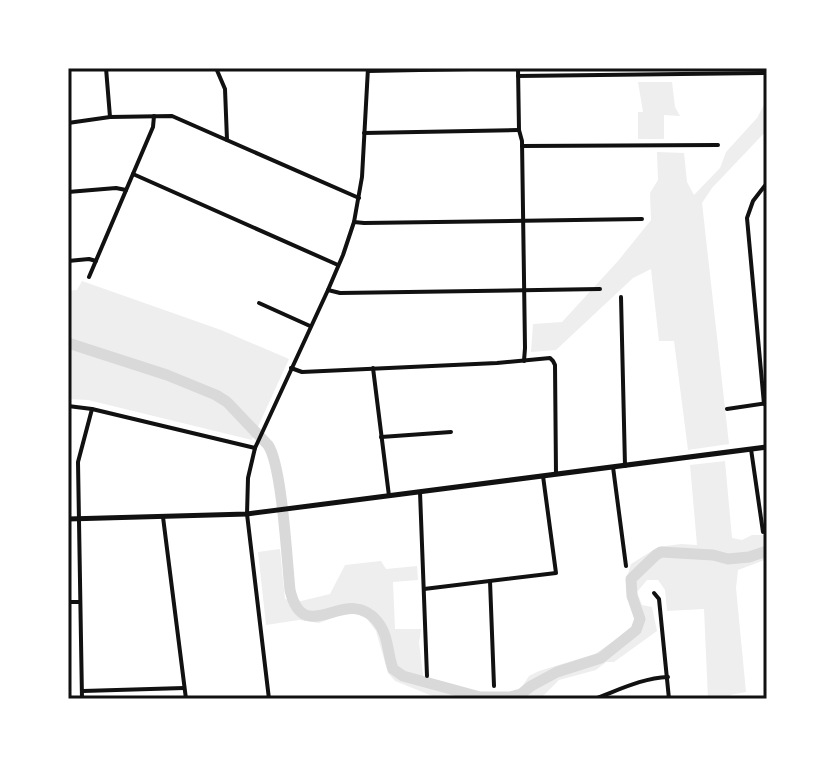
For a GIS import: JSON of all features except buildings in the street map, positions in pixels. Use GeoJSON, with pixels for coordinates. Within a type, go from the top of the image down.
{"type":"FeatureCollection","features":[{"type":"Feature","properties":{"kind":"main road"},"geometry":{"type":"LineString","coordinates":[[68,519],[247,514],[767,447]]}},
{"type":"Feature","properties":{"kind":"street"},"geometry":{"type":"LineString","coordinates":[[106,68],[110,117]]}},
{"type":"Feature","properties":{"kind":"street"},"geometry":{"type":"LineString","coordinates":[[216,68],[225,89],[226,141]]}},
{"type":"Feature","properties":{"kind":"street"},"geometry":{"type":"LineString","coordinates":[[269,699],[247,514],[248,478],[256,447],[328,290],[354,222],[359,198],[368,70],[518,68],[522,146],[524,361]]}},
{"type":"Feature","properties":{"kind":"street"},"geometry":{"type":"LineString","coordinates":[[518,76],[767,73]]}},
{"type":"Feature","properties":{"kind":"street"},"geometry":{"type":"LineString","coordinates":[[89,277],[153,127],[154,116]]}},
{"type":"Feature","properties":{"kind":"street"},"geometry":{"type":"LineString","coordinates":[[68,123],[110,117],[172,116],[359,198]]}},
{"type":"Feature","properties":{"kind":"street"},"geometry":{"type":"LineString","coordinates":[[364,133],[519,130]]}},
{"type":"Feature","properties":{"kind":"street"},"geometry":{"type":"LineString","coordinates":[[522,146],[718,145]]}},
{"type":"Feature","properties":{"kind":"street"},"geometry":{"type":"LineString","coordinates":[[133,174],[338,265]]}},
{"type":"Feature","properties":{"kind":"street"},"geometry":{"type":"LineString","coordinates":[[727,409],[765,404],[747,218],[753,201],[767,183]]}},
{"type":"Feature","properties":{"kind":"street"},"geometry":{"type":"LineString","coordinates":[[68,192],[126,190]]}},
{"type":"Feature","properties":{"kind":"street"},"geometry":{"type":"LineString","coordinates":[[354,222],[642,219]]}},
{"type":"Feature","properties":{"kind":"street"},"geometry":{"type":"LineString","coordinates":[[68,261],[96,261]]}},
{"type":"Feature","properties":{"kind":"street"},"geometry":{"type":"LineString","coordinates":[[328,290],[340,293],[600,289]]}},
{"type":"Feature","properties":{"kind":"street"},"geometry":{"type":"LineString","coordinates":[[621,297],[625,466]]}},
{"type":"Feature","properties":{"kind":"street"},"geometry":{"type":"LineString","coordinates":[[259,303],[310,326]]}},
{"type":"Feature","properties":{"kind":"street"},"geometry":{"type":"LineString","coordinates":[[291,368],[302,372],[550,358],[555,365],[556,474]]}},
{"type":"Feature","properties":{"kind":"street"},"geometry":{"type":"LineString","coordinates":[[373,368],[389,496]]}},
{"type":"Feature","properties":{"kind":"street"},"geometry":{"type":"LineString","coordinates":[[68,406],[256,447]]}},
{"type":"Feature","properties":{"kind":"street"},"geometry":{"type":"LineString","coordinates":[[82,699],[78,462],[92,409]]}},
{"type":"Feature","properties":{"kind":"street"},"geometry":{"type":"LineString","coordinates":[[381,437],[451,432]]}},
{"type":"Feature","properties":{"kind":"street"},"geometry":{"type":"LineString","coordinates":[[751,449],[763,532]]}},
{"type":"Feature","properties":{"kind":"street"},"geometry":{"type":"LineString","coordinates":[[613,467],[626,566]]}},
{"type":"Feature","properties":{"kind":"street"},"geometry":{"type":"LineString","coordinates":[[424,589],[556,573],[543,476]]}},
{"type":"Feature","properties":{"kind":"street"},"geometry":{"type":"LineString","coordinates":[[420,492],[427,676]]}},
{"type":"Feature","properties":{"kind":"street"},"geometry":{"type":"LineString","coordinates":[[163,517],[186,699]]}},
{"type":"Feature","properties":{"kind":"street"},"geometry":{"type":"LineString","coordinates":[[490,581],[494,686]]}},
{"type":"Feature","properties":{"kind":"street"},"geometry":{"type":"LineString","coordinates":[[654,593],[659,599],[669,699]]}},
{"type":"Feature","properties":{"kind":"street"},"geometry":{"type":"LineString","coordinates":[[68,602],[80,602]]}},
{"type":"Feature","properties":{"kind":"street"},"geometry":{"type":"LineString","coordinates":[[594,699],[641,681],[668,677]]}},
{"type":"Feature","properties":{"kind":"street"},"geometry":{"type":"LineString","coordinates":[[82,691],[184,688]]}},
{"type":"Feature","properties":{"kind":"shaded area"},"geometry":{"type":"Polygon","coordinates":[[[638,82],[672,82],[675,107],[680,116],[664,115],[664,139],[638,139],[638,112],[643,112],[638,82]]]}},
{"type":"Feature","properties":{"kind":"shaded area"},"geometry":{"type":"Polygon","coordinates":[[[767,99],[767,130],[712,188],[702,203],[729,444],[688,450],[674,341],[659,341],[651,269],[633,278],[556,350],[531,352],[533,324],[562,322],[651,220],[650,193],[658,180],[657,152],[684,153],[687,182],[694,195],[720,168],[726,152],[757,118],[767,99]]]}},
{"type":"Feature","properties":{"kind":"shaded area"},"geometry":{"type":"Polygon","coordinates":[[[82,281],[221,330],[289,359],[252,440],[88,400],[68,399],[68,291],[77,290],[82,281]]]}},
{"type":"Feature","properties":{"kind":"shaded area"},"geometry":{"type":"Polygon","coordinates":[[[725,461],[732,538],[742,540],[752,535],[767,535],[767,559],[738,570],[736,588],[746,692],[730,695],[730,699],[708,699],[704,609],[667,611],[665,590],[658,580],[647,580],[637,592],[642,605],[652,607],[657,631],[614,662],[606,662],[596,670],[559,680],[540,699],[440,699],[395,681],[388,673],[376,631],[367,619],[351,611],[319,623],[299,620],[266,625],[258,552],[280,549],[285,599],[301,601],[330,594],[345,565],[381,561],[386,569],[417,566],[418,580],[393,582],[395,629],[421,629],[419,643],[424,682],[480,697],[510,697],[529,676],[595,654],[631,629],[636,618],[627,595],[626,581],[631,564],[658,547],[697,545],[690,465],[725,461]]]}},
{"type":"Feature","properties":{"kind":"waterway"},"geometry":{"type":"LineString","coordinates":[[68,343],[167,375],[227,402],[268,445],[273,456],[280,492],[290,590],[296,607],[305,615],[316,616],[340,610],[365,611],[381,626],[393,669],[403,676],[480,697],[521,694],[557,672],[601,658],[636,630],[640,619],[632,596],[631,579],[661,552],[713,555],[728,559],[767,551]]}}]}
